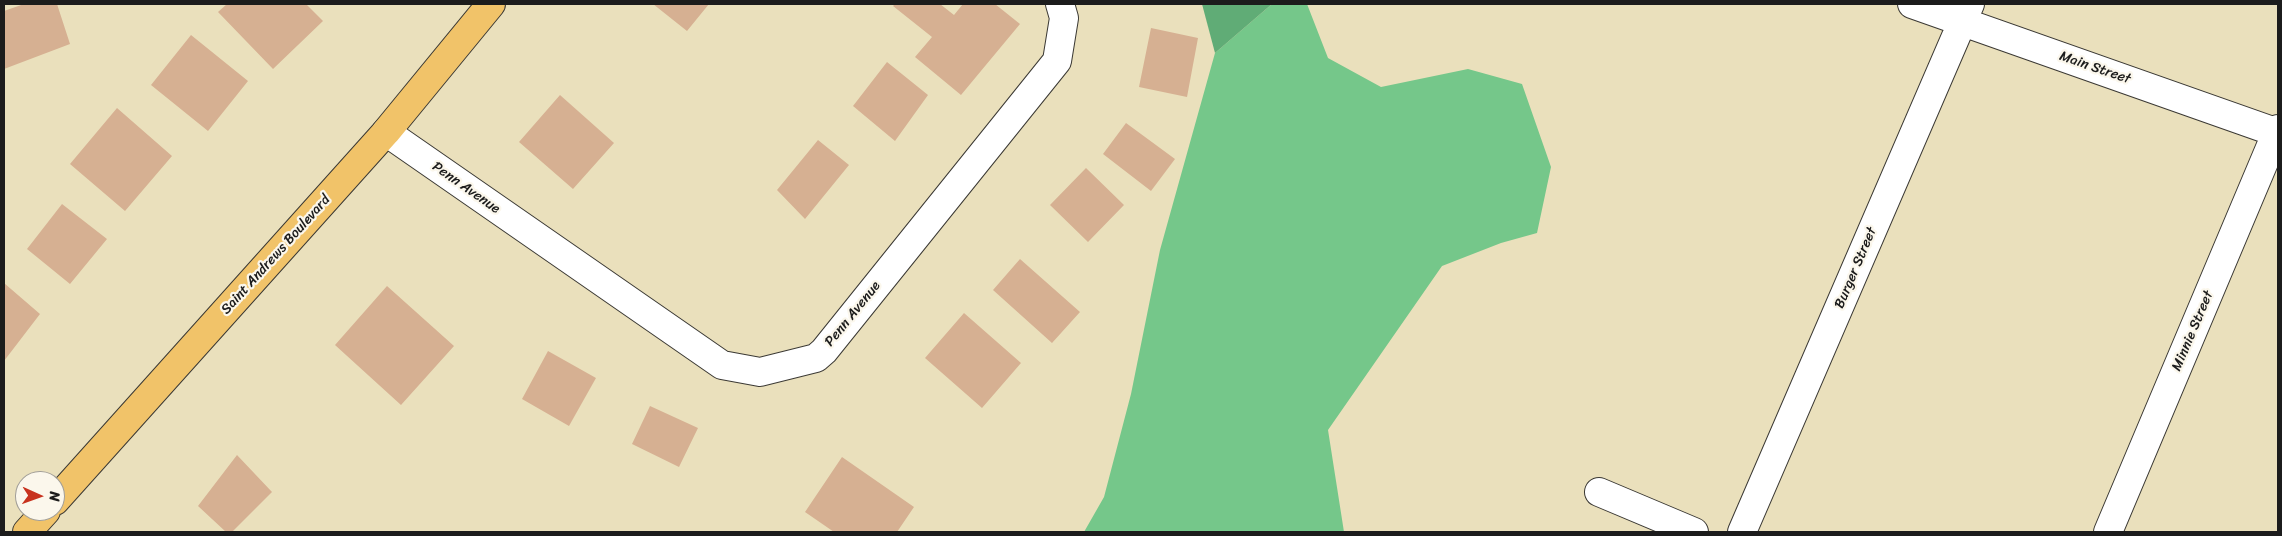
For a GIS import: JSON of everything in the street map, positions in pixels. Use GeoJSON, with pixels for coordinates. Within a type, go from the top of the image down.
{"type":"FeatureCollection","features":[{"type":"Feature","properties":{"kind":"main road","name":"Saint Andrews Boulevard"},"geometry":{"type":"LineString","coordinates":[[65,490],[386,132],[491,4]]}},
{"type":"Feature","properties":{"kind":"main road"},"geometry":{"type":"LineString","coordinates":[[27,532],[37,521]]}},
{"type":"Feature","properties":{"kind":"street","name":"Penn Avenue"},"geometry":{"type":"LineString","coordinates":[[386,132],[722,365],[760,372],[816,358],[824,351],[1057,61],[1064,18],[1060,4]]}},
{"type":"Feature","properties":{"kind":"street","name":"Main Street"},"geometry":{"type":"LineString","coordinates":[[1912,4],[1967,13],[2278,131]]}},
{"type":"Feature","properties":{"kind":"street","name":"Burger Street"},"geometry":{"type":"LineString","coordinates":[[1742,532],[1967,13]]}},
{"type":"Feature","properties":{"kind":"street","name":"Minnie Street"},"geometry":{"type":"LineString","coordinates":[[2108,532],[2278,131]]}},
{"type":"Feature","properties":{"kind":"street"},"geometry":{"type":"LineString","coordinates":[[1599,492],[1694,532]]}},
{"type":"Feature","properties":{"kind":"green space"},"geometry":{"type":"Polygon","coordinates":[[[1202,4],[1272,4],[1215,53],[1202,4]]]}},
{"type":"Feature","properties":{"kind":"green space"},"geometry":{"type":"Polygon","coordinates":[[[1272,4],[1307,4],[1328,58],[1381,87],[1468,69],[1522,84],[1551,167],[1537,233],[1501,243],[1442,266],[1328,430],[1344,532],[1084,532],[1104,497],[1131,394],[1160,250],[1215,53],[1272,4]]]}},
{"type":"Feature","properties":{"kind":"building"},"geometry":{"type":"Polygon","coordinates":[[[24,4],[57,4],[70,44],[4,69],[4,11],[24,4]]]}},
{"type":"Feature","properties":{"kind":"building"},"geometry":{"type":"Polygon","coordinates":[[[227,4],[306,4],[323,21],[273,69],[218,12],[227,4]]]}},
{"type":"Feature","properties":{"kind":"building"},"geometry":{"type":"Polygon","coordinates":[[[653,4],[709,4],[687,31],[653,4]]]}},
{"type":"Feature","properties":{"kind":"building"},"geometry":{"type":"Polygon","coordinates":[[[895,4],[940,4],[954,15],[963,4],[995,4],[1020,24],[961,95],[915,57],[932,37],[893,6],[895,4]]]}},
{"type":"Feature","properties":{"kind":"building"},"geometry":{"type":"Polygon","coordinates":[[[1151,28],[1198,38],[1187,97],[1139,87],[1151,28]]]}},
{"type":"Feature","properties":{"kind":"building"},"geometry":{"type":"Polygon","coordinates":[[[191,35],[248,81],[208,131],[151,85],[191,35]]]}},
{"type":"Feature","properties":{"kind":"building"},"geometry":{"type":"Polygon","coordinates":[[[887,62],[928,95],[895,141],[853,106],[887,62]]]}},
{"type":"Feature","properties":{"kind":"building"},"geometry":{"type":"Polygon","coordinates":[[[560,95],[614,143],[573,189],[519,142],[560,95]]]}},
{"type":"Feature","properties":{"kind":"building"},"geometry":{"type":"Polygon","coordinates":[[[117,108],[172,156],[125,211],[70,164],[117,108]]]}},
{"type":"Feature","properties":{"kind":"building"},"geometry":{"type":"Polygon","coordinates":[[[1126,123],[1175,159],[1151,191],[1103,154],[1126,123]]]}},
{"type":"Feature","properties":{"kind":"building"},"geometry":{"type":"Polygon","coordinates":[[[818,140],[849,165],[805,219],[777,190],[818,140]]]}},
{"type":"Feature","properties":{"kind":"building"},"geometry":{"type":"Polygon","coordinates":[[[1086,168],[1124,205],[1088,242],[1050,205],[1086,168]]]}},
{"type":"Feature","properties":{"kind":"building"},"geometry":{"type":"Polygon","coordinates":[[[62,204],[107,239],[70,284],[27,249],[62,204]]]}},
{"type":"Feature","properties":{"kind":"building"},"geometry":{"type":"Polygon","coordinates":[[[1020,259],[1080,312],[1052,343],[993,290],[1020,259]]]}},
{"type":"Feature","properties":{"kind":"building"},"geometry":{"type":"Polygon","coordinates":[[[4,283],[40,314],[4,361],[4,283]]]}},
{"type":"Feature","properties":{"kind":"building"},"geometry":{"type":"Polygon","coordinates":[[[387,286],[454,346],[401,405],[335,345],[387,286]]]}},
{"type":"Feature","properties":{"kind":"building"},"geometry":{"type":"Polygon","coordinates":[[[964,313],[1021,363],[982,408],[925,358],[964,313]]]}},
{"type":"Feature","properties":{"kind":"building"},"geometry":{"type":"Polygon","coordinates":[[[548,351],[596,378],[569,426],[522,399],[548,351]]]}},
{"type":"Feature","properties":{"kind":"building"},"geometry":{"type":"Polygon","coordinates":[[[650,406],[698,428],[679,467],[632,444],[650,406]]]}},
{"type":"Feature","properties":{"kind":"building"},"geometry":{"type":"Polygon","coordinates":[[[237,455],[272,492],[232,532],[226,532],[198,506],[237,455]]]}},
{"type":"Feature","properties":{"kind":"building"},"geometry":{"type":"Polygon","coordinates":[[[842,457],[914,507],[897,532],[834,532],[805,512],[842,457]]]}}]}
